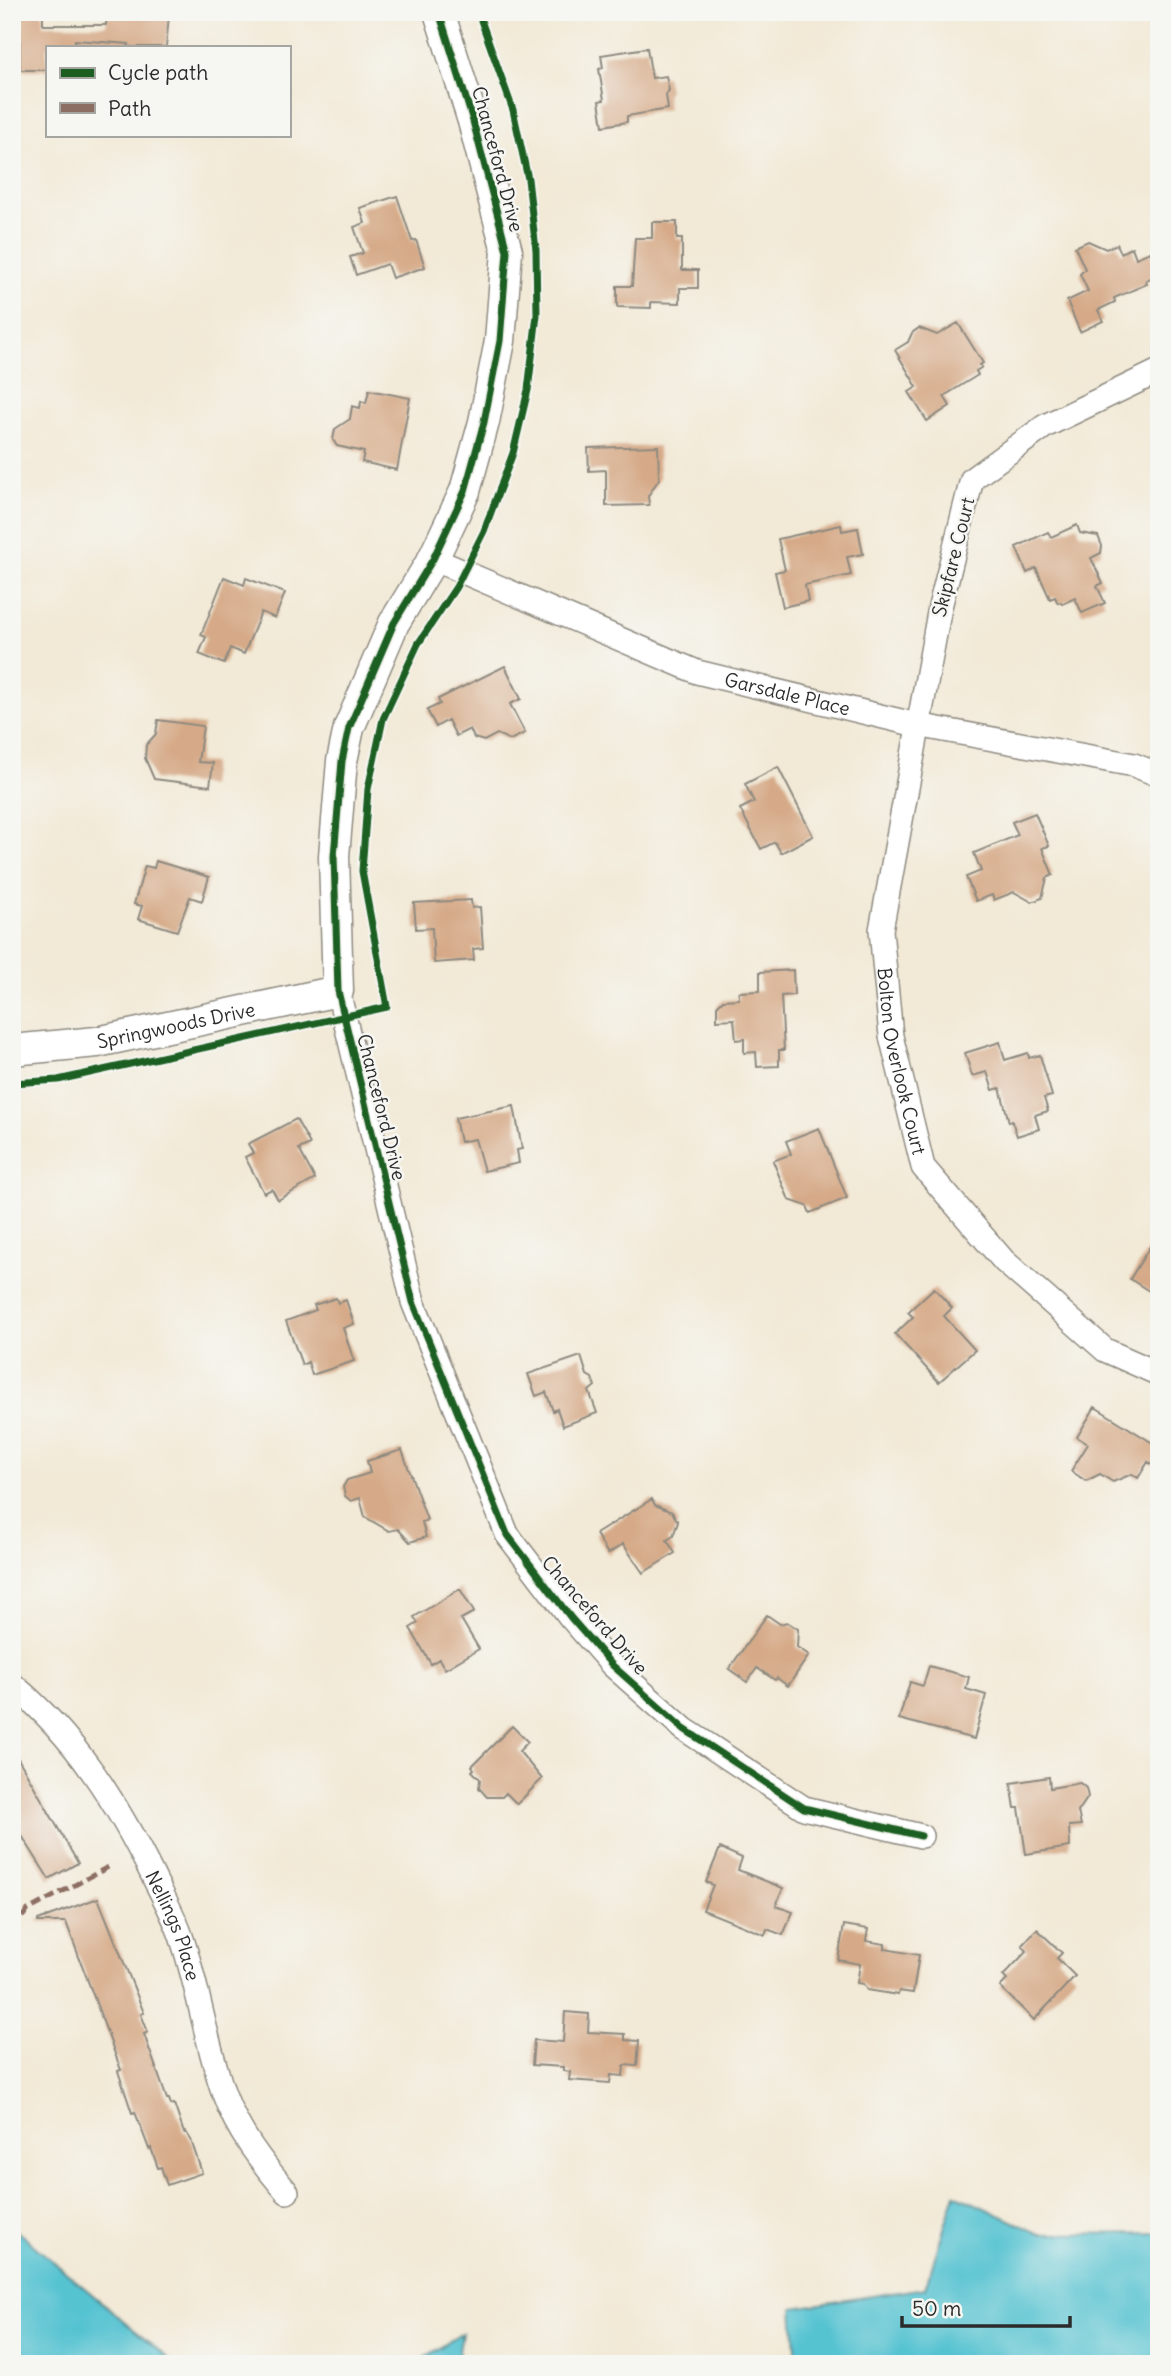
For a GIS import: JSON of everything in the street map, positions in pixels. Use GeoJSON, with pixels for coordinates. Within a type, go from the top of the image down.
{"type":"FeatureCollection","features":[{"type":"Feature","properties":{"kind":"street","name":"Chanceford Drive"},"geometry":{"type":"LineString","coordinates":[[439,12],[473,121],[507,251],[500,341],[484,422],[465,491],[433,559],[394,623],[349,727],[342,761],[334,856],[338,991],[413,1302],[507,1534],[571,1618],[612,1665],[684,1729],[804,1808],[921,1836]]}},
{"type":"Feature","properties":{"kind":"street","name":"Skipfare Court"},"geometry":{"type":"LineString","coordinates":[[917,725],[940,607],[972,479],[1045,426],[1159,372]]}},
{"type":"Feature","properties":{"kind":"street","name":"Garsdale Place"},"geometry":{"type":"LineString","coordinates":[[433,559],[697,672],[917,725],[1134,765],[1159,775]]}},
{"type":"Feature","properties":{"kind":"street","name":"Bolton Overlook Court"},"geometry":{"type":"LineString","coordinates":[[917,725],[881,930],[891,1037],[923,1167],[1004,1261],[1044,1297],[1105,1350],[1159,1374]]}},
{"type":"Feature","properties":{"kind":"street","name":"Springwoods Drive"},"geometry":{"type":"LineString","coordinates":[[12,1051],[97,1042],[338,991]]}},
{"type":"Feature","properties":{"kind":"street","name":"Nellings Place"},"geometry":{"type":"LineString","coordinates":[[12,1684],[41,1708],[75,1746],[139,1849],[182,1938],[224,2095],[242,2132],[265,2167],[287,2192]]}},
{"type":"Feature","properties":{"kind":"water"},"geometry":{"type":"Polygon","coordinates":[[[955,2194],[1040,2234],[1159,2233],[1159,2364],[797,2364],[793,2308],[925,2288],[955,2194]]]}},
{"type":"Feature","properties":{"kind":"water"},"geometry":{"type":"Polygon","coordinates":[[[12,2227],[175,2364],[12,2364],[12,2227]]]}},
{"type":"Feature","properties":{"kind":"water"},"geometry":{"type":"Polygon","coordinates":[[[462,2333],[457,2364],[415,2364],[462,2333]]]}},
{"type":"Feature","properties":{"kind":"building"},"geometry":{"type":"Polygon","coordinates":[[[20,12],[43,12],[43,25],[106,25],[107,15],[128,16],[128,13],[152,12],[169,15],[166,46],[128,46],[129,44],[75,40],[75,46],[46,46],[46,70],[20,70],[20,12]]]}},
{"type":"Feature","properties":{"kind":"building"},"geometry":{"type":"Polygon","coordinates":[[[647,48],[652,78],[666,76],[669,90],[666,95],[668,109],[627,116],[627,122],[603,126],[599,101],[604,100],[599,69],[603,68],[601,55],[647,48]]]}},
{"type":"Feature","properties":{"kind":"building"},"geometry":{"type":"Polygon","coordinates":[[[397,196],[412,241],[416,240],[425,267],[392,278],[387,264],[356,275],[350,257],[363,253],[354,227],[365,223],[360,208],[397,196]]]}},
{"type":"Feature","properties":{"kind":"building"},"geometry":{"type":"Polygon","coordinates":[[[652,222],[677,222],[677,239],[682,239],[682,270],[698,270],[698,288],[680,288],[680,303],[651,302],[651,308],[617,307],[617,286],[632,286],[635,238],[652,238],[652,222]]]}},
{"type":"Feature","properties":{"kind":"building"},"geometry":{"type":"Polygon","coordinates":[[[1088,241],[1106,249],[1117,244],[1121,253],[1132,247],[1136,258],[1150,252],[1159,274],[1146,280],[1147,284],[1114,298],[1115,302],[1098,310],[1103,321],[1080,332],[1067,301],[1088,291],[1080,274],[1085,269],[1075,247],[1088,241]]]}},
{"type":"Feature","properties":{"kind":"building"},"geometry":{"type":"Polygon","coordinates":[[[958,323],[983,363],[980,365],[982,367],[976,371],[978,375],[944,396],[950,406],[927,421],[909,392],[917,387],[895,350],[908,342],[912,333],[919,328],[937,335],[958,323]]]}},
{"type":"Feature","properties":{"kind":"building"},"geometry":{"type":"Polygon","coordinates":[[[369,390],[410,398],[397,470],[362,462],[364,452],[337,446],[333,440],[335,429],[350,419],[352,406],[360,408],[361,401],[366,403],[369,390]]]}},
{"type":"Feature","properties":{"kind":"building"},"geometry":{"type":"Polygon","coordinates":[[[658,446],[659,479],[648,496],[649,505],[606,506],[606,470],[589,471],[588,448],[658,446]]]}},
{"type":"Feature","properties":{"kind":"building"},"geometry":{"type":"Polygon","coordinates":[[[841,525],[842,531],[858,528],[863,554],[847,557],[851,575],[805,585],[808,601],[783,607],[775,572],[785,570],[778,539],[841,525]]]}},
{"type":"Feature","properties":{"kind":"building"},"geometry":{"type":"Polygon","coordinates":[[[1077,525],[1080,533],[1098,536],[1102,546],[1101,553],[1091,558],[1103,583],[1097,586],[1105,603],[1082,613],[1075,598],[1062,604],[1058,603],[1055,597],[1050,599],[1036,568],[1027,573],[1016,547],[1048,532],[1051,537],[1077,525]]]}},
{"type":"Feature","properties":{"kind":"building"},"geometry":{"type":"Polygon","coordinates":[[[224,577],[244,585],[246,578],[285,593],[275,618],[261,612],[244,654],[230,648],[224,664],[199,654],[206,637],[201,635],[224,577]]]}},
{"type":"Feature","properties":{"kind":"building"},"geometry":{"type":"Polygon","coordinates":[[[505,666],[521,699],[510,704],[525,733],[510,740],[497,734],[484,741],[474,738],[470,729],[456,736],[448,720],[436,727],[427,710],[440,704],[438,699],[505,666]]]}},
{"type":"Feature","properties":{"kind":"building"},"geometry":{"type":"Polygon","coordinates":[[[158,720],[203,726],[198,762],[213,763],[210,786],[154,779],[145,758],[146,745],[156,734],[158,720]]]}},
{"type":"Feature","properties":{"kind":"building"},"geometry":{"type":"Polygon","coordinates":[[[778,767],[813,836],[781,853],[775,842],[761,849],[740,809],[754,802],[745,784],[778,767]]]}},
{"type":"Feature","properties":{"kind":"building"},"geometry":{"type":"Polygon","coordinates":[[[1035,813],[1049,846],[1042,848],[1053,875],[1047,878],[1042,898],[1032,902],[1014,892],[994,900],[992,895],[976,901],[966,877],[981,871],[974,853],[1018,835],[1012,822],[1035,813]]]}},
{"type":"Feature","properties":{"kind":"building"},"geometry":{"type":"Polygon","coordinates":[[[156,861],[209,877],[202,901],[190,897],[177,931],[138,919],[142,906],[134,904],[145,866],[154,868],[156,861]]]}},
{"type":"Feature","properties":{"kind":"building"},"geometry":{"type":"Polygon","coordinates":[[[471,900],[472,908],[480,907],[483,948],[473,949],[474,960],[434,963],[432,928],[416,929],[414,903],[471,900]]]}},
{"type":"Feature","properties":{"kind":"building"},"geometry":{"type":"Polygon","coordinates":[[[793,970],[794,995],[781,996],[784,1050],[779,1050],[779,1066],[757,1067],[756,1052],[744,1053],[744,1039],[736,1040],[734,1019],[717,1020],[717,1006],[723,1000],[739,999],[739,992],[760,991],[760,972],[793,970]]]}},
{"type":"Feature","properties":{"kind":"building"},"geometry":{"type":"Polygon","coordinates":[[[1000,1042],[1005,1060],[1028,1053],[1029,1058],[1040,1055],[1052,1096],[1044,1098],[1048,1111],[1035,1115],[1039,1129],[1017,1136],[1012,1121],[1009,1122],[1000,1088],[993,1090],[987,1072],[972,1076],[965,1053],[1000,1042]]]}},
{"type":"Feature","properties":{"kind":"building"},"geometry":{"type":"Polygon","coordinates":[[[514,1106],[522,1149],[517,1150],[519,1163],[484,1171],[475,1139],[460,1142],[455,1118],[514,1106]]]}},
{"type":"Feature","properties":{"kind":"building"},"geometry":{"type":"Polygon","coordinates":[[[296,1119],[310,1144],[299,1149],[315,1179],[278,1200],[272,1189],[264,1193],[245,1157],[253,1153],[248,1144],[296,1119]]]}},
{"type":"Feature","properties":{"kind":"building"},"geometry":{"type":"Polygon","coordinates":[[[819,1128],[847,1198],[810,1213],[807,1206],[789,1200],[773,1161],[791,1154],[786,1141],[819,1128]]]}},
{"type":"Feature","properties":{"kind":"building"},"geometry":{"type":"Polygon","coordinates":[[[1159,1232],[1159,1283],[1152,1293],[1130,1279],[1159,1232]]]}},
{"type":"Feature","properties":{"kind":"building"},"geometry":{"type":"Polygon","coordinates":[[[934,1288],[952,1308],[944,1316],[975,1350],[939,1382],[895,1334],[913,1317],[908,1312],[934,1288]]]}},
{"type":"Feature","properties":{"kind":"building"},"geometry":{"type":"Polygon","coordinates":[[[336,1298],[338,1303],[346,1300],[354,1324],[343,1328],[354,1361],[312,1375],[308,1362],[302,1365],[286,1321],[316,1310],[314,1305],[336,1298]]]}},
{"type":"Feature","properties":{"kind":"building"},"geometry":{"type":"Polygon","coordinates":[[[581,1356],[587,1375],[592,1378],[595,1386],[589,1391],[597,1413],[563,1426],[557,1409],[553,1411],[546,1392],[536,1396],[528,1374],[581,1356]]]}},
{"type":"Feature","properties":{"kind":"building"},"geometry":{"type":"Polygon","coordinates":[[[1095,1407],[1159,1447],[1159,1469],[1148,1462],[1138,1478],[1132,1474],[1113,1482],[1100,1474],[1086,1481],[1071,1471],[1088,1444],[1077,1437],[1095,1407]]]}},
{"type":"Feature","properties":{"kind":"building"},"geometry":{"type":"Polygon","coordinates":[[[402,1450],[427,1520],[422,1522],[426,1537],[410,1542],[398,1529],[389,1531],[365,1517],[360,1498],[351,1501],[345,1496],[343,1487],[347,1480],[370,1473],[367,1461],[402,1450]]]}},
{"type":"Feature","properties":{"kind":"building"},"geometry":{"type":"Polygon","coordinates":[[[652,1499],[655,1505],[672,1512],[678,1522],[673,1536],[667,1540],[675,1553],[643,1573],[623,1544],[608,1554],[596,1534],[652,1499]]]}},
{"type":"Feature","properties":{"kind":"building"},"geometry":{"type":"Polygon","coordinates":[[[460,1589],[474,1612],[461,1619],[479,1649],[445,1669],[439,1659],[431,1664],[410,1628],[418,1623],[414,1617],[460,1589]]]}},
{"type":"Feature","properties":{"kind":"building"},"geometry":{"type":"Polygon","coordinates":[[[767,1615],[780,1624],[787,1622],[798,1629],[797,1647],[809,1655],[788,1686],[757,1668],[747,1682],[729,1669],[767,1615]]]}},
{"type":"Feature","properties":{"kind":"building"},"geometry":{"type":"Polygon","coordinates":[[[929,1666],[969,1677],[966,1689],[986,1695],[974,1739],[899,1719],[910,1682],[923,1686],[929,1666]]]}},
{"type":"Feature","properties":{"kind":"building"},"geometry":{"type":"Polygon","coordinates":[[[512,1726],[528,1742],[519,1751],[542,1779],[517,1804],[506,1793],[502,1797],[487,1797],[479,1788],[480,1779],[472,1771],[472,1766],[512,1726]]]}},
{"type":"Feature","properties":{"kind":"building"},"geometry":{"type":"Polygon","coordinates":[[[12,1748],[78,1863],[49,1879],[12,1820],[12,1748]]]}},
{"type":"Feature","properties":{"kind":"building"},"geometry":{"type":"Polygon","coordinates":[[[1049,1777],[1050,1788],[1080,1783],[1086,1788],[1088,1797],[1078,1812],[1081,1825],[1069,1826],[1070,1847],[1026,1854],[1019,1808],[1015,1808],[1011,1783],[1049,1777]]]}},
{"type":"Feature","properties":{"kind":"building"},"geometry":{"type":"Polygon","coordinates":[[[720,1848],[742,1858],[738,1870],[783,1888],[776,1906],[793,1912],[783,1935],[767,1929],[765,1935],[703,1910],[713,1885],[706,1882],[720,1848]]]}},
{"type":"Feature","properties":{"kind":"building"},"geometry":{"type":"Polygon","coordinates":[[[98,1898],[144,2013],[141,2014],[148,2032],[144,2034],[167,2099],[171,2105],[174,2104],[184,2133],[186,2132],[191,2140],[202,2173],[167,2185],[135,2112],[132,2113],[118,2071],[121,2070],[66,1922],[38,1922],[98,1898]]]}},
{"type":"Feature","properties":{"kind":"building"},"geometry":{"type":"Polygon","coordinates":[[[844,1925],[868,1929],[866,1941],[885,1944],[885,1949],[919,1955],[913,1993],[899,1991],[898,1995],[867,1990],[863,1984],[857,1983],[860,1964],[838,1960],[844,1925]]]}},
{"type":"Feature","properties":{"kind":"building"},"geometry":{"type":"Polygon","coordinates":[[[1037,1929],[1062,1953],[1057,1958],[1075,1976],[1034,2020],[1000,1987],[1007,1980],[1003,1976],[1027,1951],[1022,1945],[1037,1929]]]}},
{"type":"Feature","properties":{"kind":"building"},"geometry":{"type":"Polygon","coordinates":[[[565,2012],[589,2014],[588,2032],[625,2034],[625,2040],[639,2041],[637,2066],[624,2065],[623,2076],[611,2075],[610,2083],[569,2080],[570,2072],[563,2071],[563,2067],[532,2065],[534,2040],[563,2042],[565,2012]]]}},
{"type":"Feature","properties":{"kind":"marked path"},"geometry":{"type":"LineString","coordinates":[[12,1928],[28,1910],[110,1866]]}},
{"type":"Feature","properties":{"kind":"cycle path"},"geometry":{"type":"LineString","coordinates":[[439,12],[473,121],[507,251],[500,341],[484,422],[465,491],[433,559],[394,623],[349,728],[342,761],[334,856],[338,991],[413,1302],[507,1534],[571,1618],[612,1665],[684,1729],[804,1808],[921,1836]]}},
{"type":"Feature","properties":{"kind":"cycle path"},"geometry":{"type":"LineString","coordinates":[[12,1083],[58,1080],[387,1007],[362,871],[368,789],[383,719],[418,644],[456,587],[484,531],[513,453],[528,390],[537,315],[536,250],[528,179],[513,110],[478,12]]}}]}
